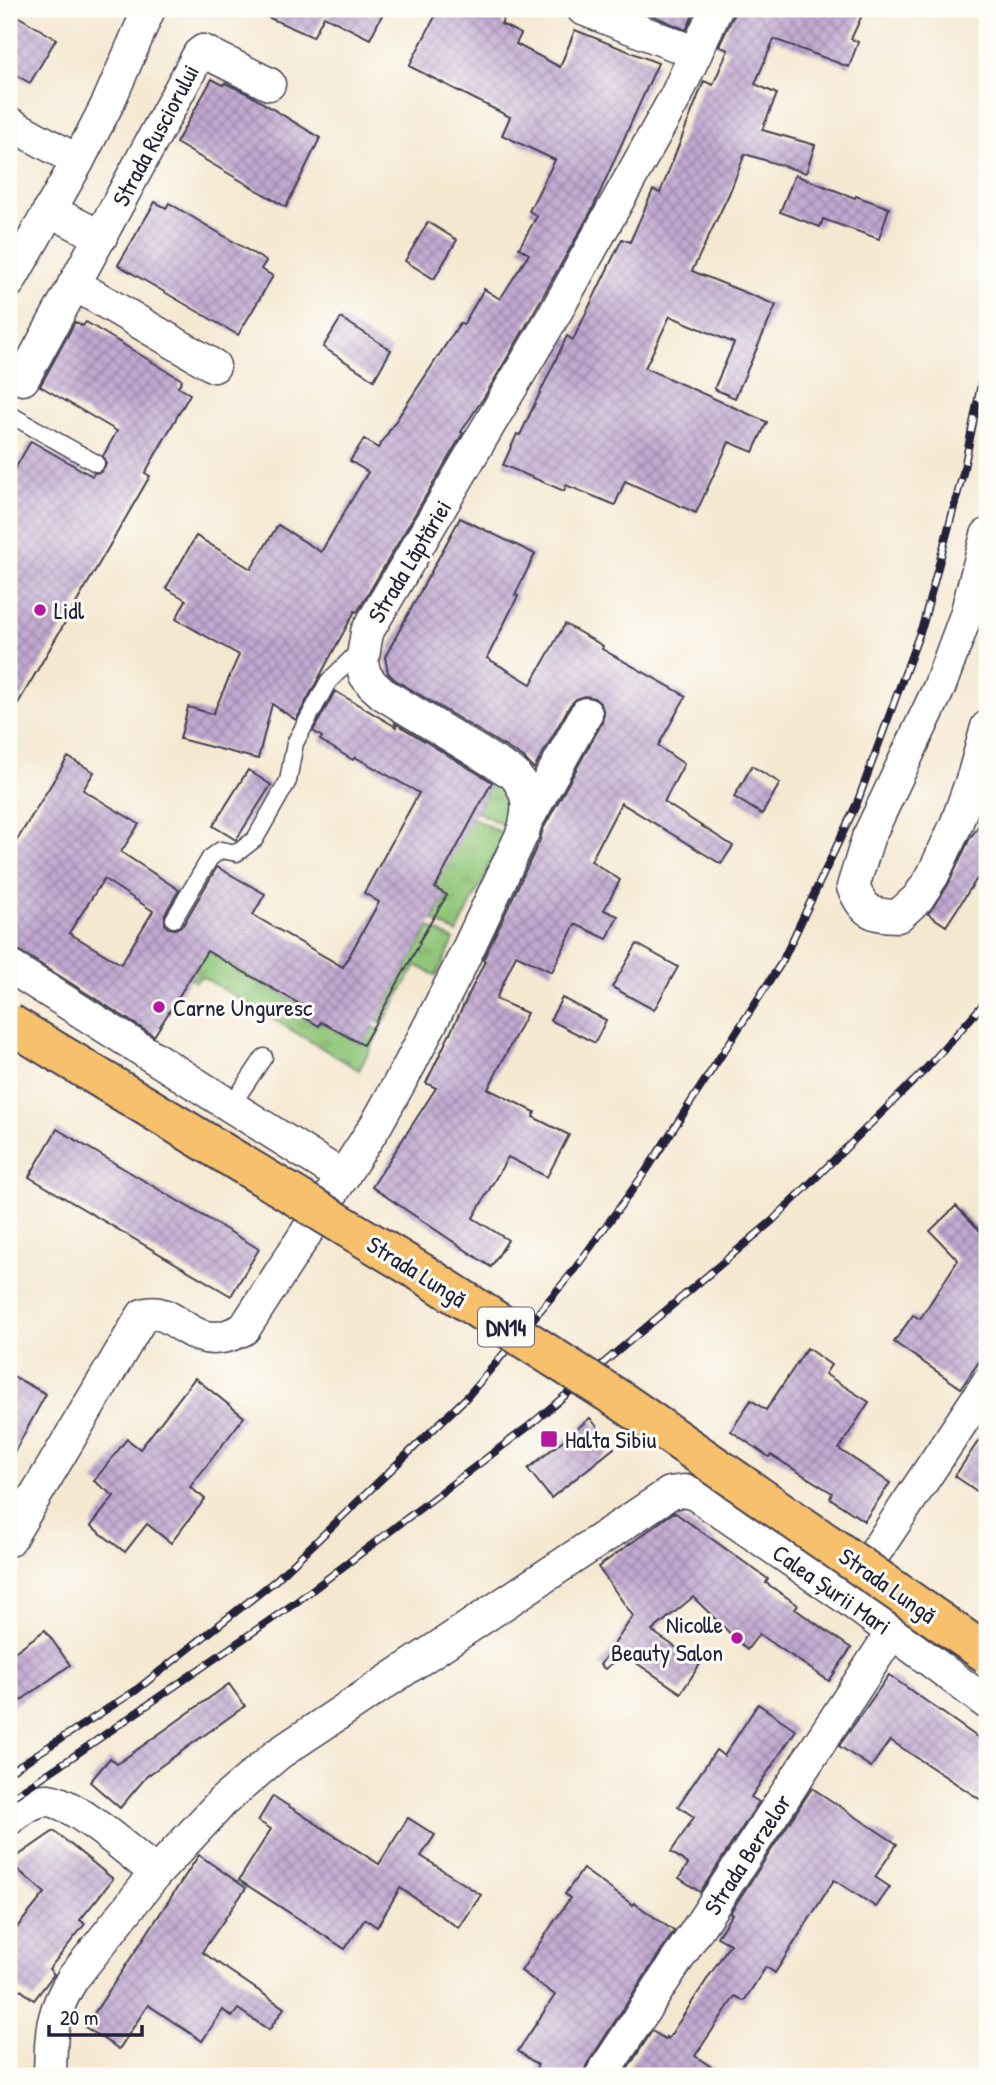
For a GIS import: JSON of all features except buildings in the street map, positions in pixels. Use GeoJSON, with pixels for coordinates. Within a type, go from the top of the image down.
{"type":"FeatureCollection","features":[{"type":"Feature","properties":{"kind":"main road","name":"Strada Lungă"},"geometry":{"type":"LineString","coordinates":[[9,1023],[422,1273],[623,1402],[987,1654]]}},
{"type":"Feature","properties":{"kind":"street"},"geometry":{"type":"LineString","coordinates":[[9,282],[108,103],[149,9]]}},
{"type":"Feature","properties":{"kind":"street"},"geometry":{"type":"LineString","coordinates":[[583,9],[696,53]]}},
{"type":"Feature","properties":{"kind":"street","name":"Strada Lăptăriei"},"geometry":{"type":"LineString","coordinates":[[13,1521],[143,1315],[151,1312],[162,1314],[204,1337],[225,1338],[244,1329],[376,1125],[458,970],[523,832],[528,802],[524,786],[514,774],[383,694],[365,674],[362,663],[363,648],[367,632],[558,307],[676,96],[716,9]]}},
{"type":"Feature","properties":{"kind":"street","name":"Strada Rusciorului"},"geometry":{"type":"LineString","coordinates":[[23,379],[199,54],[203,51],[269,84]]}},
{"type":"Feature","properties":{"kind":"street"},"geometry":{"type":"LineString","coordinates":[[9,123],[78,161]]}},
{"type":"Feature","properties":{"kind":"street"},"geometry":{"type":"LineString","coordinates":[[49,210],[101,237]]}},
{"type":"Feature","properties":{"kind":"street"},"geometry":{"type":"LineString","coordinates":[[74,285],[214,366]]}},
{"type":"Feature","properties":{"kind":"street"},"geometry":{"type":"LineString","coordinates":[[987,535],[966,615],[939,688],[868,838],[853,887],[861,904],[876,915],[898,916],[918,898],[939,863],[974,775],[987,727]]}},
{"type":"Feature","properties":{"kind":"street"},"geometry":{"type":"LineString","coordinates":[[527,820],[586,714]]}},
{"type":"Feature","properties":{"kind":"street"},"geometry":{"type":"LineString","coordinates":[[9,966],[343,1177]]}},
{"type":"Feature","properties":{"kind":"street"},"geometry":{"type":"LineString","coordinates":[[845,1597],[987,1384]]}},
{"type":"Feature","properties":{"kind":"street","name":"Calea Șurii Mari"},"geometry":{"type":"LineString","coordinates":[[156,1873],[222,1802],[278,1754],[670,1493],[684,1491],[695,1494],[893,1631],[987,1703]]}},
{"type":"Feature","properties":{"kind":"street","name":"Strada Berzelor"},"geometry":{"type":"LineString","coordinates":[[601,2076],[893,1631]]}},
{"type":"Feature","properties":{"kind":"street"},"geometry":{"type":"LineString","coordinates":[[9,1819],[33,1802],[46,1800],[62,1803],[77,1811],[156,1873],[61,1995],[51,2030],[50,2076]]}},
{"type":"Feature","properties":{"kind":"lane"},"geometry":{"type":"LineString","coordinates":[[9,414],[96,463]]}},
{"type":"Feature","properties":{"kind":"lane"},"geometry":{"type":"LineString","coordinates":[[174,919],[210,858],[221,850],[237,853],[255,839],[288,781],[295,743],[328,682],[363,648]]}},
{"type":"Feature","properties":{"kind":"lane"},"geometry":{"type":"LineString","coordinates":[[231,1106],[264,1057]]}},
{"type":"Feature","properties":{"kind":"green space"},"geometry":{"type":"Polygon","coordinates":[[[468,764],[516,793],[507,827],[476,811],[491,784],[466,769],[468,764]]]}},
{"type":"Feature","properties":{"kind":"green space"},"geometry":{"type":"Polygon","coordinates":[[[472,818],[505,834],[457,933],[433,920],[447,895],[434,887],[472,818]]]}},
{"type":"Feature","properties":{"kind":"green space"},"geometry":{"type":"Polygon","coordinates":[[[429,927],[454,940],[436,976],[416,965],[383,1024],[376,1021],[429,927]]]}},
{"type":"Feature","properties":{"kind":"green space"},"geometry":{"type":"Polygon","coordinates":[[[178,934],[303,1006],[299,1015],[319,1025],[321,1022],[362,1045],[373,1027],[380,1030],[359,1070],[201,976],[196,982],[180,972],[178,934]]]}},
{"type":"Feature","properties":{"kind":"railway"},"geometry":{"type":"LineString","coordinates":[[9,1772],[135,1691],[276,1580],[467,1397],[571,1274],[646,1171],[782,962],[857,803],[923,624],[963,473],[987,354]]}},
{"type":"Feature","properties":{"kind":"railway"},"geometry":{"type":"LineString","coordinates":[[9,1799],[295,1603],[529,1426],[772,1221],[924,1071],[987,1000]]}},
{"type":"Feature","properties":{"kind":"place","name":"Lidl"},"geometry":{"type":"Point","coordinates":[40,610]}},
{"type":"Feature","properties":{"kind":"place","name":"Carne Unguresc"},"geometry":{"type":"Point","coordinates":[159,1007]}},
{"type":"Feature","properties":{"kind":"place","name":"Halta Sibiu"},"geometry":{"type":"Point","coordinates":[549,1439]}},
{"type":"Feature","properties":{"kind":"place","name":"Nicolle Beauty Salon"},"geometry":{"type":"Point","coordinates":[737,1638]}}]}
